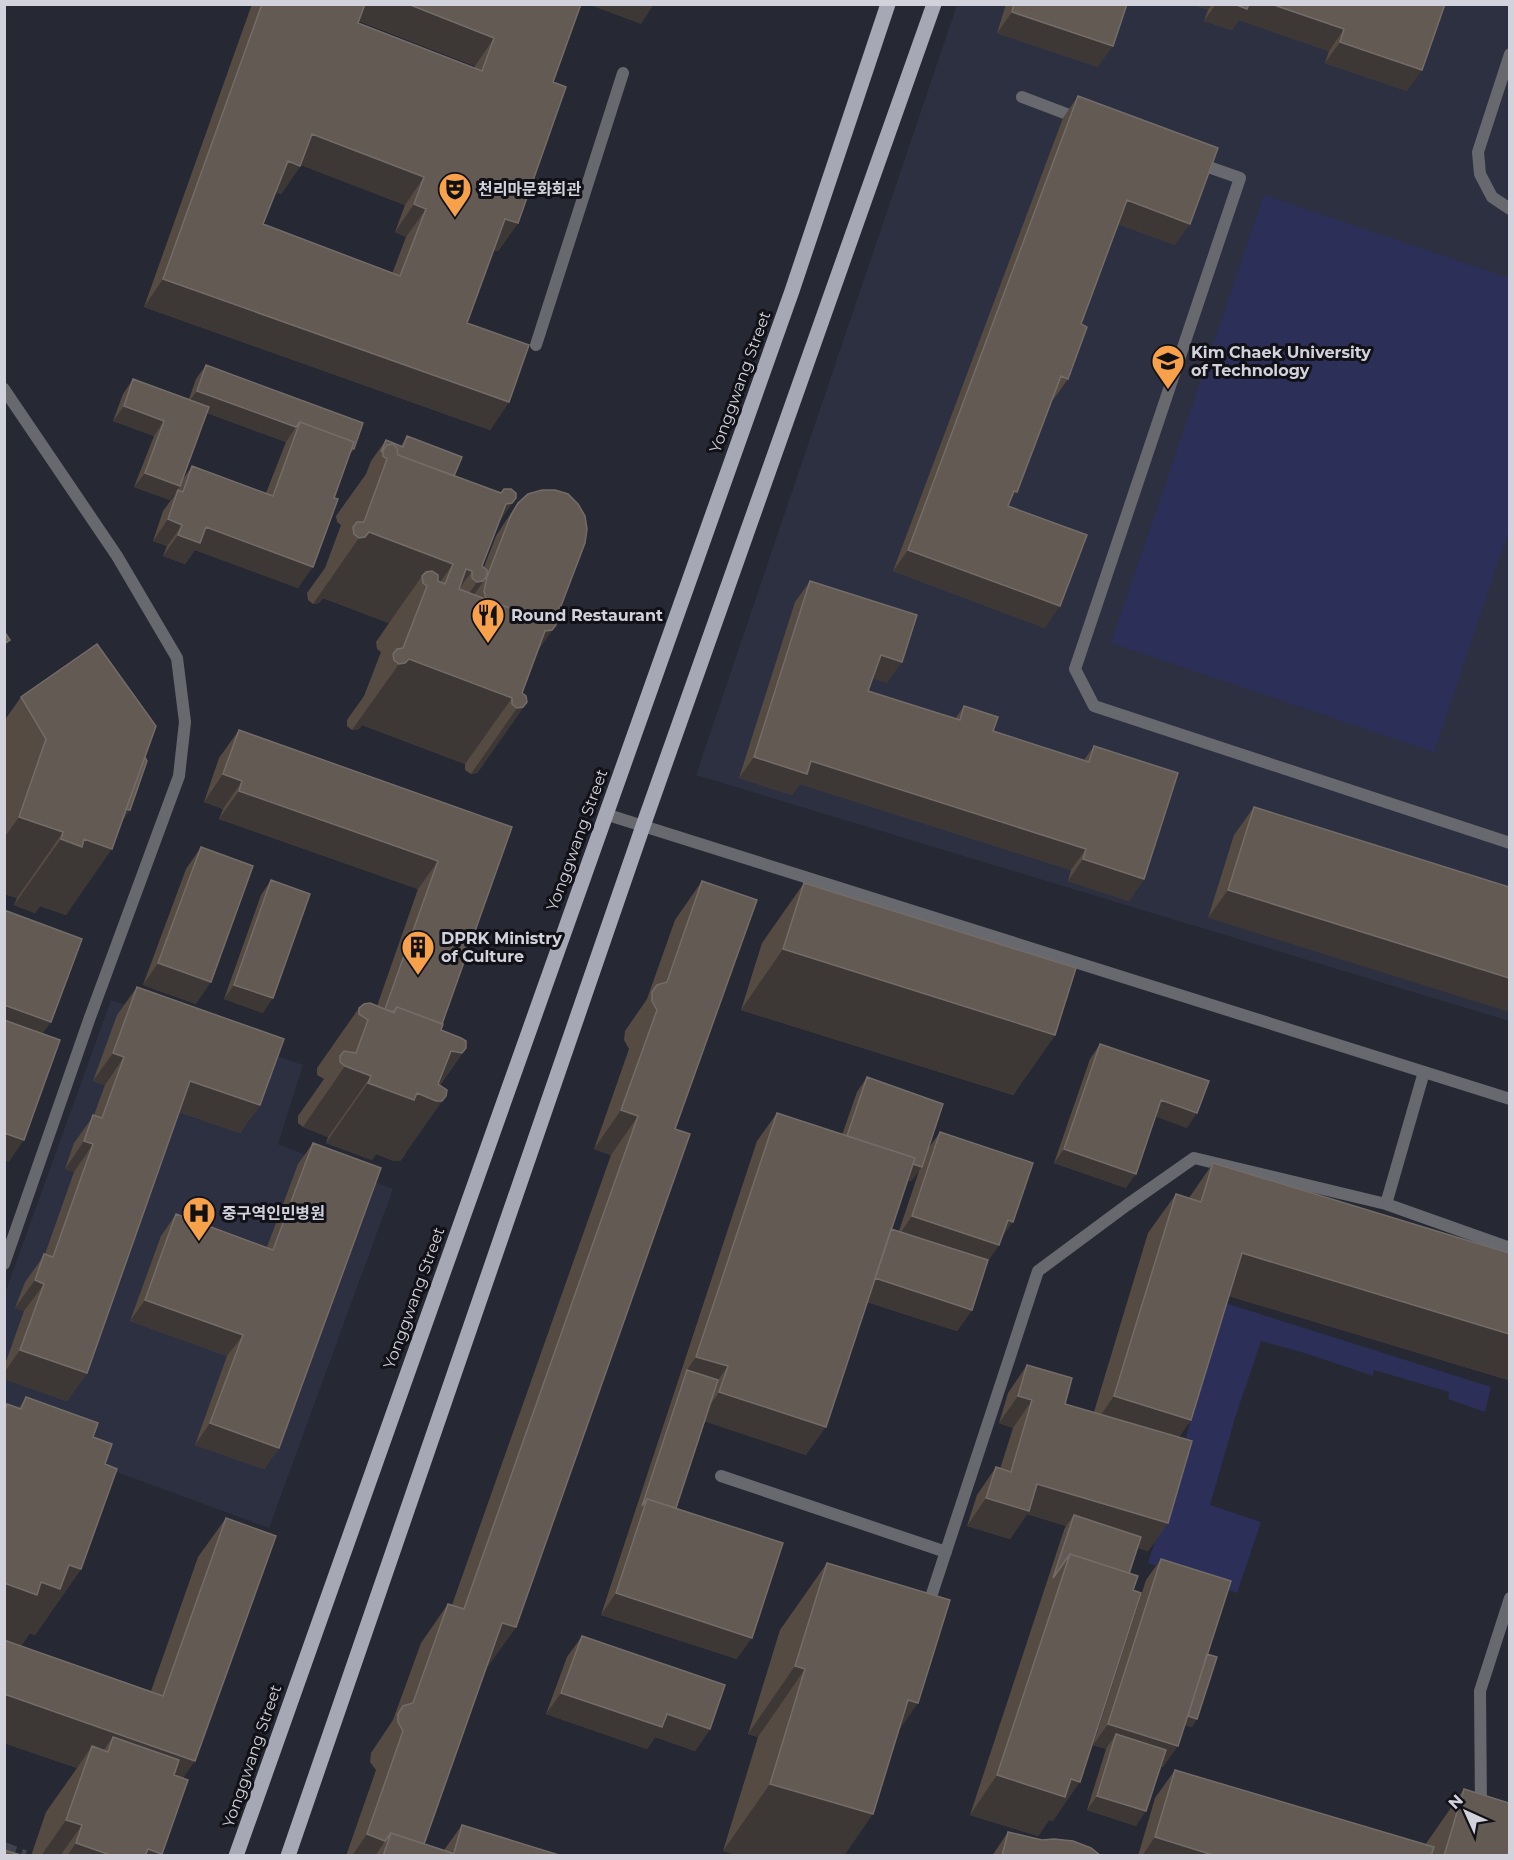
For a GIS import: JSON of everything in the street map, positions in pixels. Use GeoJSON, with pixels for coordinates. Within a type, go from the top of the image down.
{"type":"FeatureCollection","features":[{"type":"Feature","properties":{"kind":"main road","name":"Yonggwang Street"},"geometry":{"type":"LineString","coordinates":[[236,1856],[792,291],[888,4]]}},
{"type":"Feature","properties":{"kind":"main road"},"geometry":{"type":"LineString","coordinates":[[288,1856],[643,826],[934,4]]}},
{"type":"Feature","properties":{"kind":"street"},"geometry":{"type":"LineString","coordinates":[[1509,54],[1478,152],[1480,174],[1492,197],[1509,209]]}},
{"type":"Feature","properties":{"kind":"street"},"geometry":{"type":"LineString","coordinates":[[536,345],[623,73]]}},
{"type":"Feature","properties":{"kind":"street"},"geometry":{"type":"LineString","coordinates":[[1022,98],[1087,122]]}},
{"type":"Feature","properties":{"kind":"street"},"geometry":{"type":"LineString","coordinates":[[1185,158],[1240,178],[1075,669],[1094,706],[1509,843]]}},
{"type":"Feature","properties":{"kind":"street"},"geometry":{"type":"LineString","coordinates":[[4,389],[117,556],[177,658],[185,722],[179,777],[89,1020],[4,1264]]}},
{"type":"Feature","properties":{"kind":"street"},"geometry":{"type":"LineString","coordinates":[[605,814],[1509,1099]]}},
{"type":"Feature","properties":{"kind":"street"},"geometry":{"type":"LineString","coordinates":[[1386,1204],[1424,1072]]}},
{"type":"Feature","properties":{"kind":"street"},"geometry":{"type":"LineString","coordinates":[[929,1603],[1038,1271],[1194,1158],[1386,1204],[1509,1248]]}},
{"type":"Feature","properties":{"kind":"street"},"geometry":{"type":"LineString","coordinates":[[721,1476],[946,1552]]}},
{"type":"Feature","properties":{"kind":"street"},"geometry":{"type":"LineString","coordinates":[[1481,1817],[1480,1691],[1509,1598]]}},
{"type":"Feature","properties":{"kind":"shaded area","name":"Kim Chaek University of Technology"},"geometry":{"type":"Polygon","coordinates":[[[957,5],[1509,5],[1509,1021],[696,775],[957,5]]]}},
{"type":"Feature","properties":{"kind":"shaded area"},"geometry":{"type":"Polygon","coordinates":[[[1264,195],[1509,278],[1509,530],[1434,752],[1111,643],[1264,195]]]}},
{"type":"Feature","properties":{"kind":"shaded area","name":"중구역인민병원"},"geometry":{"type":"Polygon","coordinates":[[[111,1000],[303,1065],[278,1144],[393,1189],[269,1528],[5,1431],[4,1296],[111,1000]]]}},
{"type":"Feature","properties":{"kind":"shaded area"},"geometry":{"type":"Polygon","coordinates":[[[1222,1302],[1491,1387],[1485,1412],[1448,1399],[1449,1392],[1374,1370],[1373,1376],[1261,1341],[1235,1418],[1210,1505],[1261,1522],[1237,1593],[1148,1563],[1178,1468],[1222,1302]]]}},
{"type":"Feature","properties":{"kind":"building","name":"천리마문화회관"},"geometry":{"type":"Polygon","coordinates":[[[262,4],[365,4],[358,23],[482,71],[494,38],[408,4],[581,4],[553,82],[566,87],[518,223],[505,219],[467,323],[529,345],[509,402],[163,279],[262,4]],[[312,134],[300,166],[288,161],[263,224],[400,276],[426,209],[414,204],[424,177],[312,134]]]}},
{"type":"Feature","properties":{"kind":"building"},"geometry":{"type":"Polygon","coordinates":[[[1014,4],[1127,4],[1113,46],[1012,12],[1014,4]]]}},
{"type":"Feature","properties":{"kind":"building"},"geometry":{"type":"Polygon","coordinates":[[[1234,4],[1249,4],[1247,9],[1234,4]]]}},
{"type":"Feature","properties":{"kind":"building"},"geometry":{"type":"Polygon","coordinates":[[[1271,4],[1445,4],[1422,70],[1340,42],[1344,29],[1271,4]]]}},
{"type":"Feature","properties":{"kind":"building"},"geometry":{"type":"Polygon","coordinates":[[[1078,96],[1218,148],[1190,224],[1127,200],[1081,324],[1087,327],[1068,379],[1061,376],[1017,492],[1014,491],[1008,506],[1087,535],[1060,606],[908,550],[1078,96]]]}},
{"type":"Feature","properties":{"kind":"building"},"geometry":{"type":"Polygon","coordinates":[[[206,365],[363,423],[354,449],[352,448],[354,442],[300,422],[296,427],[197,391],[206,365]]]}},
{"type":"Feature","properties":{"kind":"building"},"geometry":{"type":"Polygon","coordinates":[[[133,379],[209,407],[180,486],[145,473],[164,421],[124,406],[133,379]]]}},
{"type":"Feature","properties":{"kind":"building"},"geometry":{"type":"Polygon","coordinates":[[[300,422],[354,442],[334,498],[338,499],[313,567],[206,527],[200,543],[178,535],[182,525],[168,519],[178,490],[183,492],[192,466],[273,496],[300,422]]]}},
{"type":"Feature","properties":{"kind":"building"},"geometry":{"type":"Polygon","coordinates":[[[407,436],[462,457],[454,476],[398,455],[397,448],[393,444],[387,445],[381,452],[386,440],[403,447],[407,436]]]}},
{"type":"Feature","properties":{"kind":"building"},"geometry":{"type":"Polygon","coordinates":[[[393,444],[397,448],[398,455],[501,493],[504,489],[511,489],[516,493],[516,498],[512,503],[506,504],[482,566],[487,570],[487,576],[483,581],[477,582],[472,578],[472,571],[466,569],[459,589],[541,620],[544,616],[550,615],[555,619],[556,625],[552,630],[545,631],[522,693],[526,696],[527,702],[523,707],[517,708],[512,704],[512,698],[409,659],[399,664],[394,660],[393,654],[397,649],[403,648],[427,586],[423,583],[422,576],[432,571],[438,575],[438,581],[445,584],[453,564],[369,532],[365,537],[359,538],[354,534],[353,527],[357,522],[364,522],[387,459],[383,456],[383,450],[387,445],[393,444]]]}},
{"type":"Feature","properties":{"kind":"building"},"geometry":{"type":"Polygon","coordinates":[[[542,490],[555,490],[568,494],[585,516],[587,529],[585,543],[561,606],[553,617],[544,616],[541,620],[486,599],[484,591],[487,577],[511,515],[518,503],[528,494],[542,490]]]}},
{"type":"Feature","properties":{"kind":"building"},"geometry":{"type":"Polygon","coordinates":[[[810,581],[917,615],[902,662],[881,655],[868,691],[960,720],[964,706],[998,717],[993,731],[1089,762],[1094,746],[1178,773],[1144,879],[1083,859],[1086,849],[811,761],[807,774],[754,757],[810,581]]]}},
{"type":"Feature","properties":{"kind":"building"},"geometry":{"type":"Polygon","coordinates":[[[4,631],[10,640],[4,644],[4,631]]]}},
{"type":"Feature","properties":{"kind":"building"},"geometry":{"type":"Polygon","coordinates":[[[97,644],[156,726],[112,849],[84,839],[82,847],[61,839],[63,832],[19,817],[46,739],[21,697],[97,644]]]}},
{"type":"Feature","properties":{"kind":"building"},"geometry":{"type":"Polygon","coordinates":[[[239,730],[512,827],[442,1024],[397,1007],[393,1012],[385,1009],[438,861],[239,791],[242,781],[223,774],[239,730]]]}},
{"type":"Feature","properties":{"kind":"building"},"geometry":{"type":"Polygon","coordinates":[[[145,757],[147,761],[130,810],[126,809],[145,757]]]}},
{"type":"Feature","properties":{"kind":"building"},"geometry":{"type":"Polygon","coordinates":[[[1254,807],[1509,887],[1509,978],[1228,890],[1254,807]]]}},
{"type":"Feature","properties":{"kind":"building"},"geometry":{"type":"Polygon","coordinates":[[[201,847],[253,866],[211,982],[158,963],[201,847]]]}},
{"type":"Feature","properties":{"kind":"building"},"geometry":{"type":"Polygon","coordinates":[[[271,880],[310,894],[273,998],[234,985],[271,880]]]}},
{"type":"Feature","properties":{"kind":"building"},"geometry":{"type":"Polygon","coordinates":[[[702,881],[757,900],[675,1129],[690,1134],[516,1627],[502,1623],[424,1844],[391,1833],[385,1841],[367,1834],[403,1731],[398,1722],[398,1714],[403,1706],[413,1703],[448,1604],[464,1609],[638,1116],[621,1110],[657,1010],[652,1001],[652,992],[657,985],[667,982],[702,881]]]}},
{"type":"Feature","properties":{"kind":"building"},"geometry":{"type":"Polygon","coordinates":[[[804,883],[1076,968],[1055,1035],[783,949],[804,883]]]}},
{"type":"Feature","properties":{"kind":"building"},"geometry":{"type":"Polygon","coordinates":[[[4,910],[82,939],[51,1022],[4,1005],[4,910]]]}},
{"type":"Feature","properties":{"kind":"building"},"geometry":{"type":"Polygon","coordinates":[[[137,987],[284,1039],[260,1105],[190,1081],[87,1373],[20,1350],[44,1284],[35,1280],[44,1254],[53,1257],[93,1144],[84,1141],[93,1115],[102,1118],[124,1057],[113,1053],[137,987]]]}},
{"type":"Feature","properties":{"kind":"building"},"geometry":{"type":"Polygon","coordinates":[[[370,1003],[394,1013],[397,1007],[443,1024],[441,1030],[466,1041],[466,1048],[462,1053],[451,1051],[438,1084],[447,1090],[442,1101],[436,1101],[417,1093],[414,1100],[368,1083],[371,1076],[340,1062],[340,1056],[344,1051],[356,1053],[368,1020],[359,1014],[359,1008],[370,1003]]]}},
{"type":"Feature","properties":{"kind":"building"},"geometry":{"type":"Polygon","coordinates":[[[4,1020],[60,1040],[24,1140],[4,1133],[4,1020]]]}},
{"type":"Feature","properties":{"kind":"building"},"geometry":{"type":"Polygon","coordinates":[[[1100,1044],[1209,1081],[1197,1113],[1161,1100],[1136,1174],[1064,1149],[1100,1044]]]}},
{"type":"Feature","properties":{"kind":"building"},"geometry":{"type":"Polygon","coordinates":[[[867,1077],[943,1104],[922,1167],[913,1164],[915,1158],[847,1136],[867,1077]]]}},
{"type":"Feature","properties":{"kind":"building"},"geometry":{"type":"Polygon","coordinates":[[[777,1113],[915,1158],[826,1427],[719,1392],[728,1366],[696,1357],[777,1113]]]}},
{"type":"Feature","properties":{"kind":"building"},"geometry":{"type":"Polygon","coordinates":[[[940,1132],[1033,1163],[1013,1222],[1008,1220],[999,1245],[912,1216],[940,1132]]]}},
{"type":"Feature","properties":{"kind":"building"},"geometry":{"type":"Polygon","coordinates":[[[313,1143],[381,1168],[279,1448],[210,1423],[243,1335],[145,1300],[176,1214],[273,1250],[313,1143]]]}},
{"type":"Feature","properties":{"kind":"building"},"geometry":{"type":"Polygon","coordinates":[[[1213,1163],[1509,1253],[1509,1334],[1242,1253],[1191,1420],[1114,1396],[1176,1194],[1201,1202],[1213,1163]]]}},
{"type":"Feature","properties":{"kind":"building"},"geometry":{"type":"Polygon","coordinates":[[[891,1229],[988,1260],[972,1310],[875,1278],[891,1229]]]}},
{"type":"Feature","properties":{"kind":"building"},"geometry":{"type":"Polygon","coordinates":[[[1027,1365],[1072,1378],[1065,1404],[1192,1441],[1168,1523],[1037,1484],[1029,1511],[986,1498],[996,1467],[1011,1472],[1032,1400],[1018,1396],[1027,1365]]]}},
{"type":"Feature","properties":{"kind":"building"},"geometry":{"type":"Polygon","coordinates":[[[687,1370],[718,1380],[676,1508],[647,1499],[642,1506],[687,1370]]]}},
{"type":"Feature","properties":{"kind":"building"},"geometry":{"type":"Polygon","coordinates":[[[26,1397],[98,1423],[93,1437],[112,1444],[105,1464],[117,1469],[81,1569],[69,1565],[60,1589],[41,1582],[37,1595],[4,1583],[4,1412],[7,1404],[21,1409],[26,1397]]]}},
{"type":"Feature","properties":{"kind":"building"},"geometry":{"type":"Polygon","coordinates":[[[647,1499],[783,1543],[752,1638],[616,1593],[647,1499]]]}},
{"type":"Feature","properties":{"kind":"building"},"geometry":{"type":"Polygon","coordinates":[[[1074,1515],[1141,1537],[1129,1573],[1070,1554],[1053,1578],[1074,1515]]]}},
{"type":"Feature","properties":{"kind":"building"},"geometry":{"type":"Polygon","coordinates":[[[226,1518],[276,1536],[195,1761],[4,1694],[4,1640],[163,1696],[226,1518]]]}},
{"type":"Feature","properties":{"kind":"building"},"geometry":{"type":"Polygon","coordinates":[[[1070,1554],[1138,1576],[1133,1590],[1141,1593],[1080,1782],[1071,1779],[1065,1797],[997,1775],[1070,1554]]]}},
{"type":"Feature","properties":{"kind":"building"},"geometry":{"type":"Polygon","coordinates":[[[1161,1559],[1231,1581],[1178,1746],[1108,1724],[1161,1559]]]}},
{"type":"Feature","properties":{"kind":"building"},"geometry":{"type":"Polygon","coordinates":[[[827,1563],[950,1600],[918,1703],[908,1700],[873,1814],[770,1784],[805,1669],[795,1666],[827,1563]]]}},
{"type":"Feature","properties":{"kind":"building"},"geometry":{"type":"Polygon","coordinates":[[[582,1636],[725,1685],[710,1729],[667,1714],[662,1727],[561,1693],[582,1636]]]}},
{"type":"Feature","properties":{"kind":"building"},"geometry":{"type":"Polygon","coordinates":[[[1207,1654],[1217,1657],[1197,1719],[1188,1716],[1207,1654]]]}},
{"type":"Feature","properties":{"kind":"building"},"geometry":{"type":"Polygon","coordinates":[[[1116,1734],[1166,1750],[1146,1811],[1097,1796],[1116,1734]]]}},
{"type":"Feature","properties":{"kind":"building"},"geometry":{"type":"Polygon","coordinates":[[[113,1737],[179,1760],[174,1775],[188,1780],[162,1854],[148,1849],[145,1856],[113,1856],[76,1843],[82,1825],[66,1820],[92,1746],[108,1752],[113,1737]]]}},
{"type":"Feature","properties":{"kind":"building"},"geometry":{"type":"Polygon","coordinates":[[[1175,1770],[1434,1847],[1431,1856],[1216,1856],[1155,1837],[1175,1770]]]}},
{"type":"Feature","properties":{"kind":"building"},"geometry":{"type":"Polygon","coordinates":[[[1464,1789],[1509,1803],[1509,1856],[1444,1856],[1464,1789]]]}},
{"type":"Feature","properties":{"kind":"building"},"geometry":{"type":"Polygon","coordinates":[[[462,1825],[562,1856],[453,1856],[462,1825]]]}},
{"type":"Feature","properties":{"kind":"building"},"geometry":{"type":"Polygon","coordinates":[[[1008,1832],[1042,1840],[1073,1841],[1091,1848],[1101,1856],[1002,1856],[1008,1832]]]}},
{"type":"Feature","properties":{"kind":"building"},"geometry":{"type":"Polygon","coordinates":[[[391,1833],[452,1853],[451,1856],[383,1856],[391,1833]]]}},
{"type":"Feature","properties":{"kind":"building"},"geometry":{"type":"Polygon","coordinates":[[[4,1850],[24,1856],[4,1856],[4,1850]]]}},
{"type":"Feature","properties":{"kind":"tunnel"},"geometry":{"type":"LineString","coordinates":[[4,1848],[25,1856]]}},
{"type":"Feature","properties":{"kind":"place","name":"천리마문화회관"},"geometry":{"type":"Point","coordinates":[455,218]}},
{"type":"Feature","properties":{"kind":"place","name":"Kim Chaek University of Technology"},"geometry":{"type":"Point","coordinates":[1168,390]}},
{"type":"Feature","properties":{"kind":"place","name":"Round Restaurant"},"geometry":{"type":"Point","coordinates":[488,644]}},
{"type":"Feature","properties":{"kind":"place","name":"DPRK Ministry of Culture"},"geometry":{"type":"Point","coordinates":[418,976]}},
{"type":"Feature","properties":{"kind":"place","name":"중구역인민병원"},"geometry":{"type":"Point","coordinates":[199,1242]}}]}
